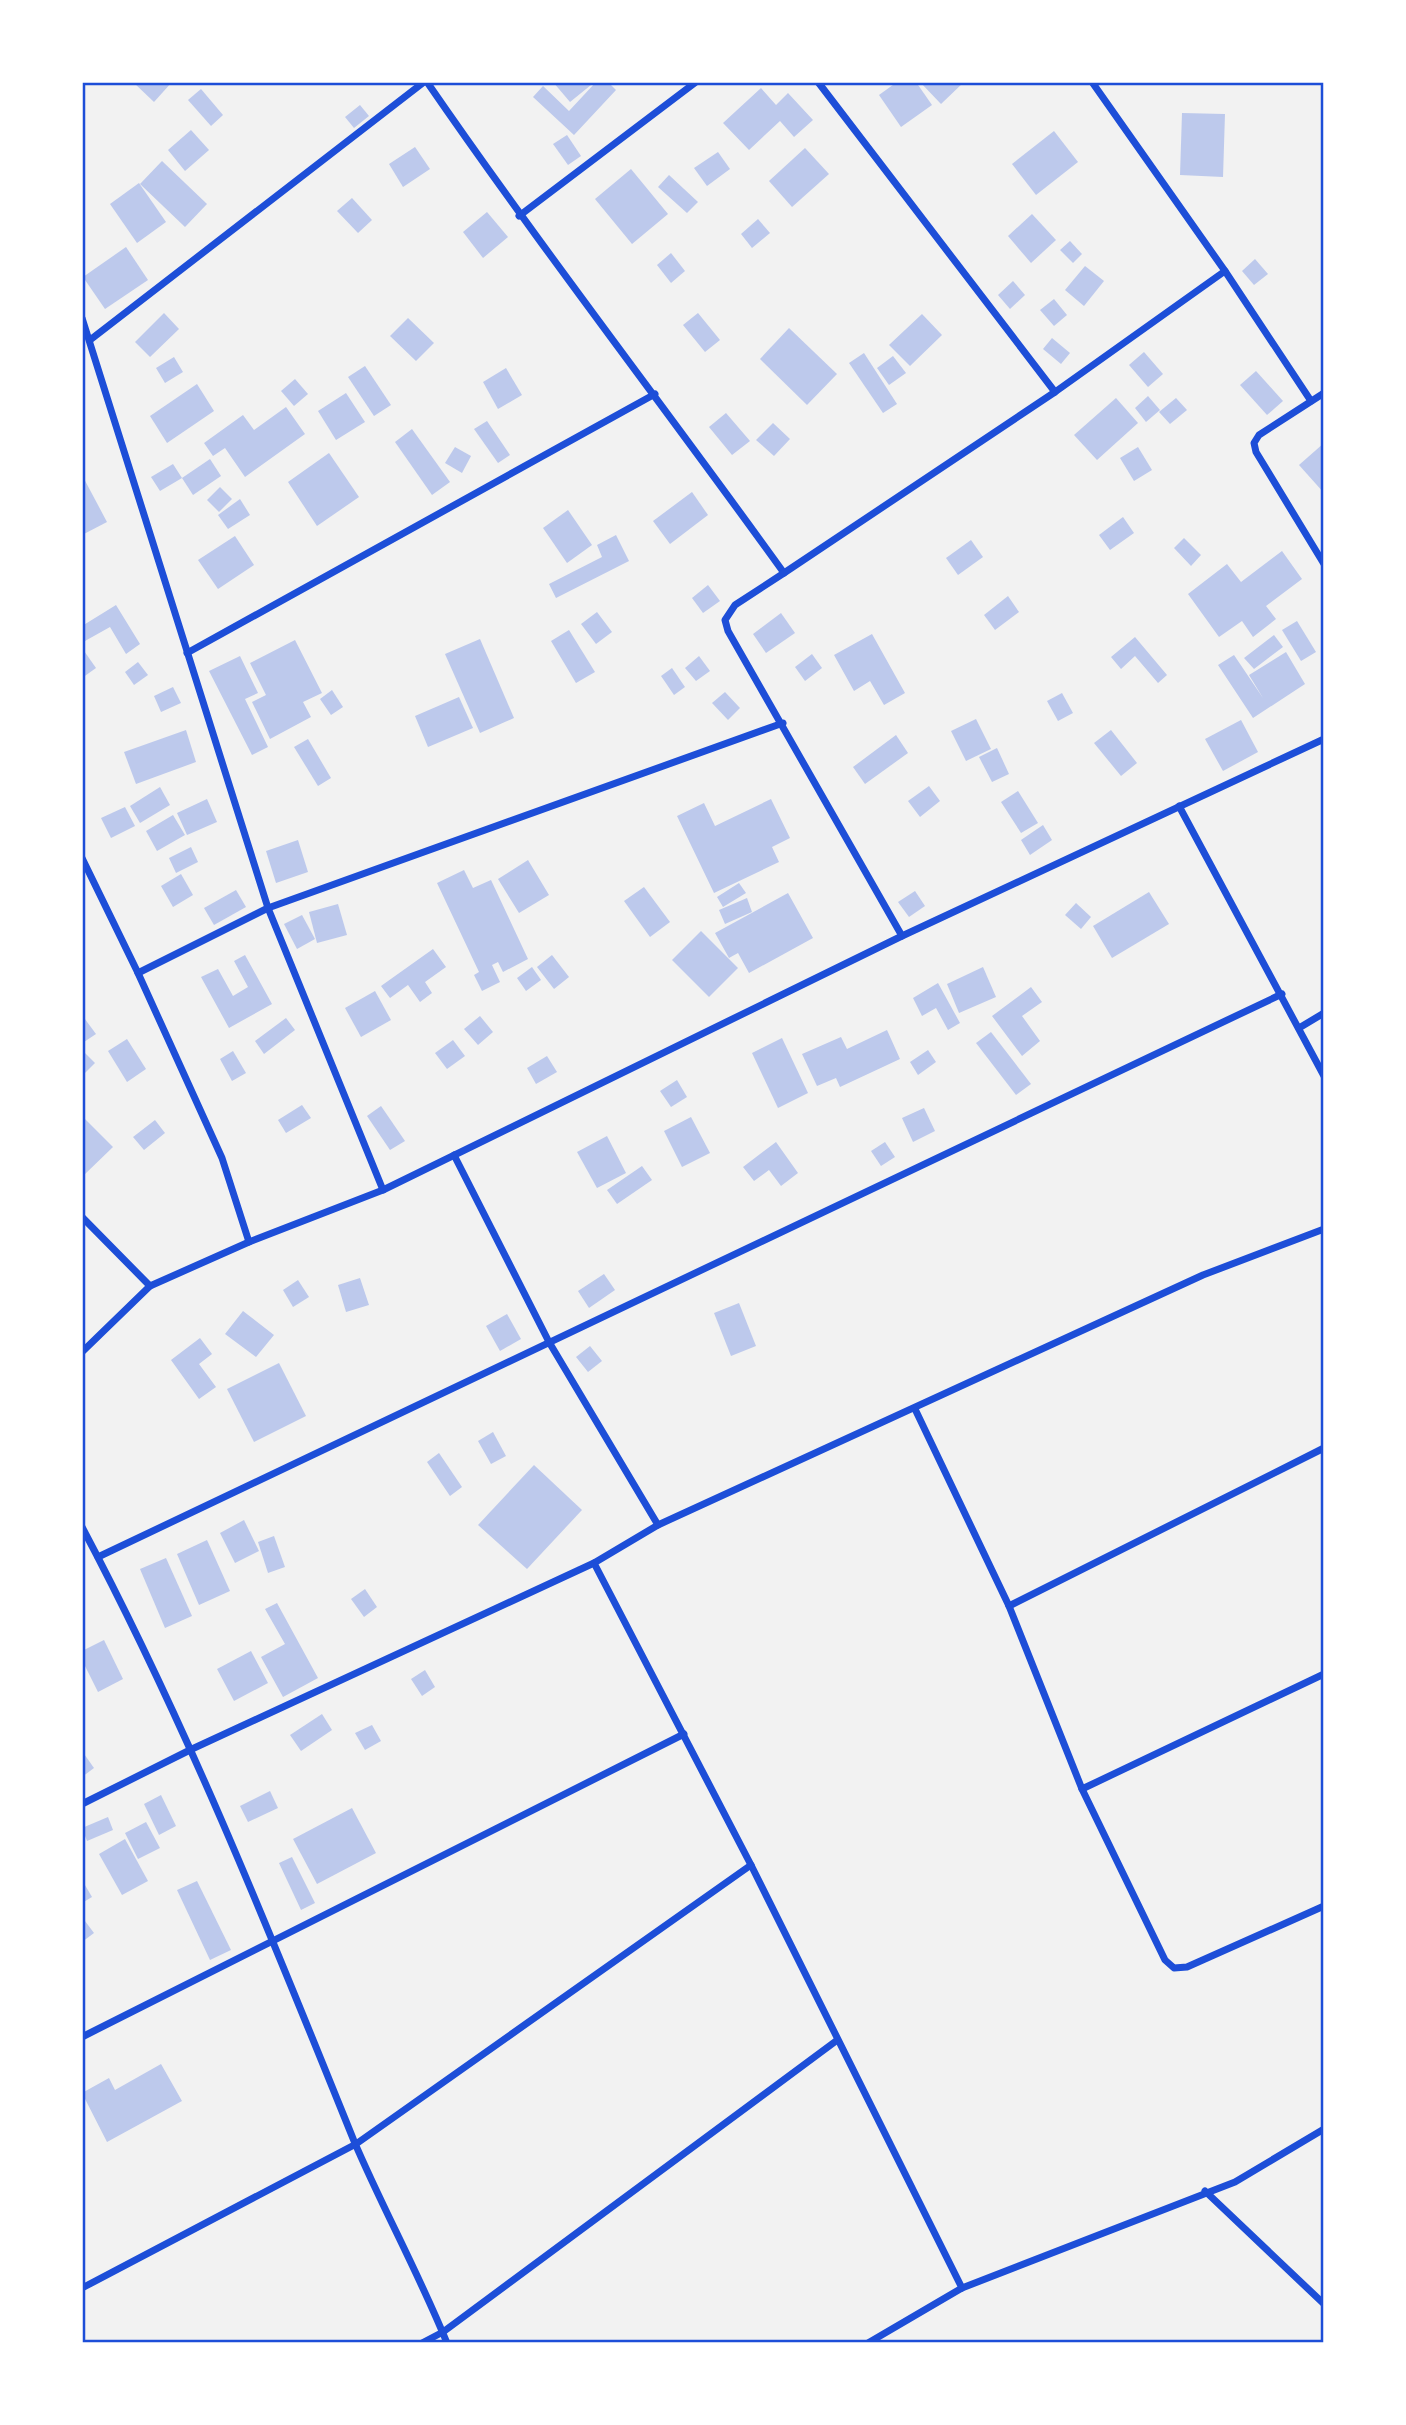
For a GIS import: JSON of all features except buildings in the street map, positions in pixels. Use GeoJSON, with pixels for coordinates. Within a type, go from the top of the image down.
{"type":"FeatureCollection","features":[{"type":"Feature","properties":{"kind":"street"},"geometry":{"type":"LineString","coordinates":[[90,340],[426,82],[519,216],[655,394],[784,573]]}},
{"type":"Feature","properties":{"kind":"street"},"geometry":{"type":"LineString","coordinates":[[519,216],[696,82]]}},
{"type":"Feature","properties":{"kind":"street"},"geometry":{"type":"LineString","coordinates":[[818,82],[1055,392]]}},
{"type":"Feature","properties":{"kind":"street"},"geometry":{"type":"LineString","coordinates":[[1094,83],[1225,271],[1311,401]]}},
{"type":"Feature","properties":{"kind":"street"},"geometry":{"type":"LineString","coordinates":[[902,936],[783,723],[727,631],[725,620],[735,606],[1055,392],[1225,271]]}},
{"type":"Feature","properties":{"kind":"street"},"geometry":{"type":"LineString","coordinates":[[82,318],[268,908],[383,1190]]}},
{"type":"Feature","properties":{"kind":"street"},"geometry":{"type":"LineString","coordinates":[[1324,393],[1259,435],[1254,443],[1256,452],[1324,564]]}},
{"type":"Feature","properties":{"kind":"street"},"geometry":{"type":"LineString","coordinates":[[187,653],[655,394]]}},
{"type":"Feature","properties":{"kind":"street"},"geometry":{"type":"LineString","coordinates":[[138,973],[268,908],[783,723]]}},
{"type":"Feature","properties":{"kind":"street"},"geometry":{"type":"LineString","coordinates":[[82,1352],[150,1286],[249,1242],[383,1190],[902,936],[1324,739]]}},
{"type":"Feature","properties":{"kind":"street"},"geometry":{"type":"LineString","coordinates":[[1179,806],[1324,1076]]}},
{"type":"Feature","properties":{"kind":"street"},"geometry":{"type":"LineString","coordinates":[[82,858],[138,973],[222,1158],[249,1242]]}},
{"type":"Feature","properties":{"kind":"street"},"geometry":{"type":"LineString","coordinates":[[98,1558],[1282,994]]}},
{"type":"Feature","properties":{"kind":"street"},"geometry":{"type":"LineString","coordinates":[[1299,1028],[1324,1013]]}},
{"type":"Feature","properties":{"kind":"street"},"geometry":{"type":"LineString","coordinates":[[454,1155],[549,1342],[658,1525]]}},
{"type":"Feature","properties":{"kind":"street"},"geometry":{"type":"LineString","coordinates":[[82,1217],[150,1286]]}},
{"type":"Feature","properties":{"kind":"street"},"geometry":{"type":"LineString","coordinates":[[82,1804],[192,1749],[594,1563],[658,1525],[1203,1275],[1324,1228]]}},
{"type":"Feature","properties":{"kind":"street"},"geometry":{"type":"LineString","coordinates":[[915,1409],[1009,1606],[1082,1789],[1164,1960],[1174,1968],[1187,1967],[1324,1906]]}},
{"type":"Feature","properties":{"kind":"street"},"geometry":{"type":"LineString","coordinates":[[1009,1606],[1324,1448]]}},
{"type":"Feature","properties":{"kind":"street"},"geometry":{"type":"LineString","coordinates":[[82,1527],[192,1749],[274,1940],[356,2144],[447,2343]]}},
{"type":"Feature","properties":{"kind":"street"},"geometry":{"type":"LineString","coordinates":[[594,1563],[684,1734],[962,2288]]}},
{"type":"Feature","properties":{"kind":"street"},"geometry":{"type":"LineString","coordinates":[[1082,1789],[1324,1674]]}},
{"type":"Feature","properties":{"kind":"street"},"geometry":{"type":"LineString","coordinates":[[82,2037],[684,1734]]}},
{"type":"Feature","properties":{"kind":"street"},"geometry":{"type":"LineString","coordinates":[[82,2288],[356,2144],[751,1866]]}},
{"type":"Feature","properties":{"kind":"street"},"geometry":{"type":"LineString","coordinates":[[422,2343],[443,2332],[836,2041]]}},
{"type":"Feature","properties":{"kind":"street"},"geometry":{"type":"LineString","coordinates":[[868,2343],[962,2288],[1235,2182],[1324,2129]]}},
{"type":"Feature","properties":{"kind":"street"},"geometry":{"type":"LineString","coordinates":[[1205,2192],[1324,2304]]}}]}
